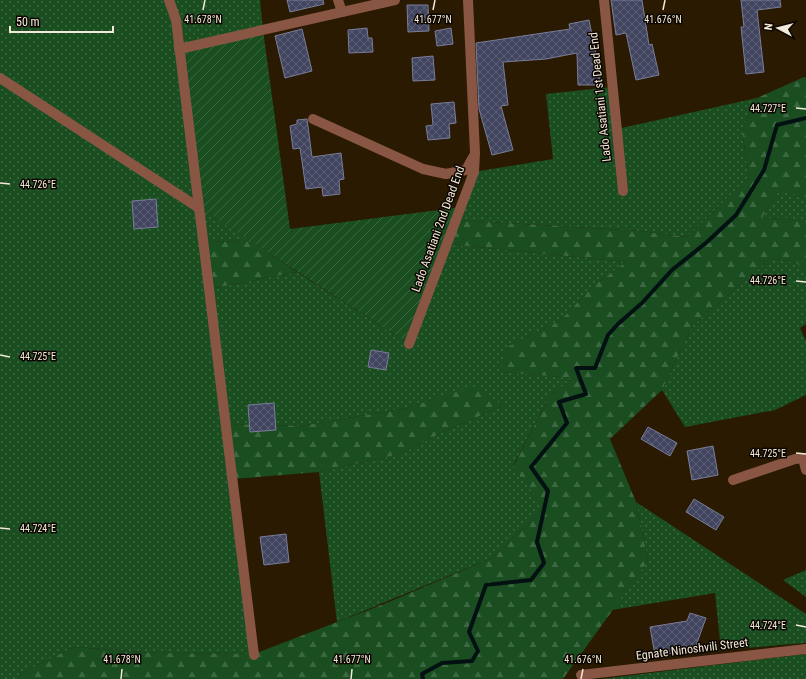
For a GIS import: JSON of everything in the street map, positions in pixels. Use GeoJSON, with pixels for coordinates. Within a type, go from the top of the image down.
{"type":"FeatureCollection","features":[{"type":"Feature","properties":{"kind":"street"},"geometry":{"type":"LineString","coordinates":[[169,0],[176,20],[180,49],[254,654]]}},
{"type":"Feature","properties":{"kind":"street"},"geometry":{"type":"LineString","coordinates":[[338,0],[342,12]]}},
{"type":"Feature","properties":{"kind":"street"},"geometry":{"type":"LineString","coordinates":[[180,49],[394,0]]}},
{"type":"Feature","properties":{"kind":"street","name":"Lado Asatiani 2nd Dead End"},"geometry":{"type":"LineString","coordinates":[[409,344],[468,192],[474,172],[475,153],[468,0]]}},
{"type":"Feature","properties":{"kind":"street","name":"Lado Asatiani 1st Dead End"},"geometry":{"type":"LineString","coordinates":[[604,0],[623,191]]}},
{"type":"Feature","properties":{"kind":"street"},"geometry":{"type":"LineString","coordinates":[[0,78],[199,208]]}},
{"type":"Feature","properties":{"kind":"street"},"geometry":{"type":"LineString","coordinates":[[313,119],[423,169],[446,174],[466,170],[475,153]]}},
{"type":"Feature","properties":{"kind":"street"},"geometry":{"type":"LineString","coordinates":[[733,480],[795,459],[805,458],[806,470]]}},
{"type":"Feature","properties":{"kind":"street","name":"Egnate Ninoshvili Street"},"geometry":{"type":"LineString","coordinates":[[581,675],[806,649]]}},
{"type":"Feature","properties":{"kind":"green space"},"geometry":{"type":"Polygon","coordinates":[[[0,0],[260,0],[263,30],[199,208],[252,242],[203,241],[209,289],[297,272],[409,344],[448,244],[626,262],[592,287],[560,321],[507,347],[501,372],[573,378],[549,397],[513,466],[544,507],[494,557],[337,622],[319,472],[400,454],[447,430],[503,406],[473,387],[407,408],[301,426],[226,424],[254,654],[158,653],[74,647],[20,674],[19,679],[0,679],[0,0]]]}},
{"type":"Feature","properties":{"kind":"green space"},"geometry":{"type":"Polygon","coordinates":[[[263,30],[290,229],[462,207],[409,344],[199,208],[179,49],[263,30]]]}},
{"type":"Feature","properties":{"kind":"green space"},"geometry":{"type":"Polygon","coordinates":[[[804,77],[806,78],[806,201],[791,192],[778,192],[761,219],[787,218],[806,223],[806,274],[797,263],[771,258],[692,326],[662,390],[610,439],[636,502],[648,561],[563,679],[19,679],[20,674],[74,647],[158,653],[254,654],[384,604],[494,557],[544,507],[513,467],[549,397],[573,378],[500,372],[507,347],[560,321],[592,287],[626,262],[448,244],[457,220],[641,231],[687,237],[749,177],[742,131],[757,98],[804,77]]]}},
{"type":"Feature","properties":{"kind":"green space"},"geometry":{"type":"Polygon","coordinates":[[[612,87],[617,129],[757,98],[742,131],[749,177],[687,237],[641,231],[457,220],[474,172],[553,159],[546,94],[612,87]]]}},
{"type":"Feature","properties":{"kind":"green space"},"geometry":{"type":"Polygon","coordinates":[[[778,192],[791,192],[806,201],[806,223],[787,218],[761,219],[778,192]]]}},
{"type":"Feature","properties":{"kind":"green space"},"geometry":{"type":"Polygon","coordinates":[[[203,241],[252,242],[297,272],[209,289],[203,241]]]}},
{"type":"Feature","properties":{"kind":"green space"},"geometry":{"type":"Polygon","coordinates":[[[771,258],[798,263],[806,274],[806,324],[800,328],[806,341],[806,395],[775,410],[685,427],[662,390],[692,326],[771,258]]]}},
{"type":"Feature","properties":{"kind":"green space"},"geometry":{"type":"Polygon","coordinates":[[[473,386],[503,406],[447,430],[400,454],[319,472],[233,479],[226,424],[301,426],[407,408],[473,386]]]}},
{"type":"Feature","properties":{"kind":"green space"},"geometry":{"type":"Polygon","coordinates":[[[636,502],[806,614],[806,643],[721,650],[715,593],[612,610],[648,561],[636,502]]]}},
{"type":"Feature","properties":{"kind":"green space"},"geometry":{"type":"Polygon","coordinates":[[[806,570],[806,597],[783,580],[806,570]]]}},
{"type":"Feature","properties":{"kind":"green space"},"geometry":{"type":"Polygon","coordinates":[[[806,654],[806,679],[601,679],[806,654]]]}},
{"type":"Feature","properties":{"kind":"building"},"geometry":{"type":"Polygon","coordinates":[[[287,0],[323,0],[324,4],[290,12],[287,0]]]}},
{"type":"Feature","properties":{"kind":"building"},"geometry":{"type":"Polygon","coordinates":[[[611,0],[642,0],[649,45],[652,44],[659,75],[636,80],[626,33],[616,35],[611,0]]]}},
{"type":"Feature","properties":{"kind":"building"},"geometry":{"type":"Polygon","coordinates":[[[741,0],[780,0],[781,7],[757,10],[764,72],[746,74],[741,27],[744,27],[741,0]]]}},
{"type":"Feature","properties":{"kind":"building"},"geometry":{"type":"Polygon","coordinates":[[[407,5],[428,5],[429,31],[408,32],[407,5]]]}},
{"type":"Feature","properties":{"kind":"building"},"geometry":{"type":"Polygon","coordinates":[[[589,20],[597,59],[599,59],[600,85],[578,85],[577,53],[546,59],[503,62],[508,105],[501,106],[513,150],[492,155],[479,109],[476,43],[570,29],[569,24],[589,20]]]}},
{"type":"Feature","properties":{"kind":"building"},"geometry":{"type":"Polygon","coordinates":[[[367,28],[368,38],[372,38],[373,52],[349,53],[348,30],[367,28]]]}},
{"type":"Feature","properties":{"kind":"building"},"geometry":{"type":"Polygon","coordinates":[[[451,28],[453,44],[437,46],[435,31],[451,28]]]}},
{"type":"Feature","properties":{"kind":"building"},"geometry":{"type":"Polygon","coordinates":[[[302,29],[312,71],[285,78],[275,36],[302,29]]]}},
{"type":"Feature","properties":{"kind":"building"},"geometry":{"type":"Polygon","coordinates":[[[433,56],[435,80],[413,81],[412,58],[433,56]]]}},
{"type":"Feature","properties":{"kind":"building"},"geometry":{"type":"Polygon","coordinates":[[[454,102],[456,123],[449,124],[450,138],[428,140],[426,126],[433,125],[431,104],[454,102]]]}},
{"type":"Feature","properties":{"kind":"building"},"geometry":{"type":"Polygon","coordinates":[[[307,119],[312,157],[341,153],[344,179],[339,180],[340,194],[323,196],[322,187],[306,189],[300,148],[293,149],[290,126],[297,124],[297,120],[307,119]]]}},
{"type":"Feature","properties":{"kind":"building"},"geometry":{"type":"Polygon","coordinates":[[[156,199],[158,227],[134,229],[132,201],[156,199]]]}},
{"type":"Feature","properties":{"kind":"building"},"geometry":{"type":"Polygon","coordinates":[[[371,350],[389,353],[386,370],[368,367],[371,350]]]}},
{"type":"Feature","properties":{"kind":"building"},"geometry":{"type":"Polygon","coordinates":[[[274,403],[276,430],[250,432],[248,405],[274,403]]]}},
{"type":"Feature","properties":{"kind":"building"},"geometry":{"type":"Polygon","coordinates":[[[648,427],[677,443],[670,456],[641,439],[648,427]]]}},
{"type":"Feature","properties":{"kind":"building"},"geometry":{"type":"Polygon","coordinates":[[[713,446],[718,475],[692,480],[687,451],[713,446]]]}},
{"type":"Feature","properties":{"kind":"building"},"geometry":{"type":"Polygon","coordinates":[[[694,499],[724,517],[716,530],[686,512],[694,499]]]}},
{"type":"Feature","properties":{"kind":"building"},"geometry":{"type":"Polygon","coordinates":[[[286,534],[289,562],[264,565],[260,537],[286,534]]]}},
{"type":"Feature","properties":{"kind":"building"},"geometry":{"type":"Polygon","coordinates":[[[690,613],[706,618],[694,651],[655,655],[650,627],[687,621],[690,613]]]}},
{"type":"Feature","properties":{"kind":"waterway"},"geometry":{"type":"LineString","coordinates":[[423,679],[422,674],[442,663],[472,661],[478,651],[469,632],[486,585],[531,580],[544,563],[537,542],[548,491],[531,467],[567,423],[559,402],[586,394],[576,368],[595,368],[608,335],[618,324],[642,303],[672,270],[707,242],[736,215],[764,170],[777,125],[806,118]]}}]}
